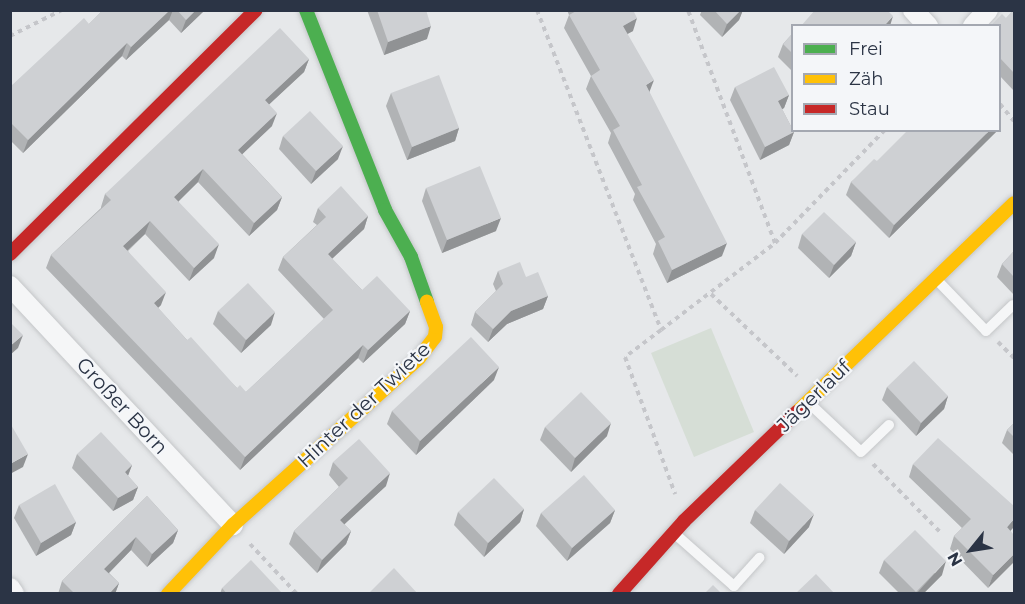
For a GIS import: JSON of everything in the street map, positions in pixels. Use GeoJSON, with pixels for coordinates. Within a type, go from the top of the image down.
{"type":"FeatureCollection","features":[{"type":"Feature","properties":{"kind":"street"},"geometry":{"type":"LineString","coordinates":[[10,254],[256,10]]}},
{"type":"Feature","properties":{"kind":"street","name":"Hinter der Twiete"},"geometry":{"type":"LineString","coordinates":[[168,594],[234,525],[419,358],[430,347],[436,327],[411,257],[385,210],[306,10]]}},
{"type":"Feature","properties":{"kind":"street"},"geometry":{"type":"LineString","coordinates":[[914,10],[926,24]]}},
{"type":"Feature","properties":{"kind":"street"},"geometry":{"type":"LineString","coordinates":[[975,24],[988,10]]}},
{"type":"Feature","properties":{"kind":"street","name":"Jägerlauf"},"geometry":{"type":"LineString","coordinates":[[619,594],[684,521],[1014,203]]}},
{"type":"Feature","properties":{"kind":"street","name":"Großer Born"},"geometry":{"type":"LineString","coordinates":[[10,286],[234,525]]}},
{"type":"Feature","properties":{"kind":"street"},"geometry":{"type":"LineString","coordinates":[[10,588],[14,594]]}},
{"type":"Feature","properties":{"kind":"lane"},"geometry":{"type":"LineString","coordinates":[[936,279],[986,331],[1013,305]]}},
{"type":"Feature","properties":{"kind":"lane"},"geometry":{"type":"LineString","coordinates":[[812,398],[861,452],[890,425]]}},
{"type":"Feature","properties":{"kind":"lane"},"geometry":{"type":"LineString","coordinates":[[673,532],[735,586],[759,558]]}},
{"type":"Feature","properties":{"kind":"path"},"geometry":{"type":"LineString","coordinates":[[10,36],[62,10]]}},
{"type":"Feature","properties":{"kind":"path"},"geometry":{"type":"LineString","coordinates":[[537,10],[661,330]]}},
{"type":"Feature","properties":{"kind":"path"},"geometry":{"type":"LineString","coordinates":[[688,10],[775,243]]}},
{"type":"Feature","properties":{"kind":"path"},"geometry":{"type":"LineString","coordinates":[[1001,106],[1014,121]]}},
{"type":"Feature","properties":{"kind":"path"},"geometry":{"type":"LineString","coordinates":[[684,521],[625,357],[711,294],[775,243],[883,132]]}},
{"type":"Feature","properties":{"kind":"path"},"geometry":{"type":"LineString","coordinates":[[711,294],[812,398]]}},
{"type":"Feature","properties":{"kind":"path"},"geometry":{"type":"LineString","coordinates":[[861,452],[940,532]]}},
{"type":"Feature","properties":{"kind":"path"},"geometry":{"type":"LineString","coordinates":[[234,525],[297,594]]}},
{"type":"Feature","properties":{"kind":"shaded area"},"geometry":{"type":"Polygon","coordinates":[[[711,328],[754,432],[694,457],[651,353],[711,328]]]}},
{"type":"Feature","properties":{"kind":"building"},"geometry":{"type":"Polygon","coordinates":[[[103,10],[170,10],[131,47],[127,43],[28,140],[10,122],[10,87],[84,18],[89,24],[103,10]]]}},
{"type":"Feature","properties":{"kind":"building"},"geometry":{"type":"Polygon","coordinates":[[[177,10],[196,10],[186,20],[177,10]]]}},
{"type":"Feature","properties":{"kind":"building"},"geometry":{"type":"Polygon","coordinates":[[[377,10],[426,10],[431,26],[388,42],[377,10]]]}},
{"type":"Feature","properties":{"kind":"building"},"geometry":{"type":"Polygon","coordinates":[[[578,10],[633,10],[637,18],[623,26],[654,80],[646,85],[727,243],[672,270],[658,241],[665,237],[637,187],[642,185],[613,130],[620,126],[591,76],[600,70],[569,15],[578,10]]]}},
{"type":"Feature","properties":{"kind":"building"},"geometry":{"type":"Polygon","coordinates":[[[714,10],[741,10],[727,24],[714,10]]]}},
{"type":"Feature","properties":{"kind":"building"},"geometry":{"type":"Polygon","coordinates":[[[815,10],[887,10],[893,16],[886,24],[803,24],[815,10]]]}},
{"type":"Feature","properties":{"kind":"building"},"geometry":{"type":"Polygon","coordinates":[[[1014,10],[1014,73],[1001,59],[1001,24],[992,24],[1002,14],[1006,18],[1014,10]]]}},
{"type":"Feature","properties":{"kind":"building"},"geometry":{"type":"Polygon","coordinates":[[[280,28],[309,59],[265,100],[277,113],[238,150],[282,197],[254,223],[203,169],[174,197],[219,244],[194,268],[150,221],[123,246],[166,292],[154,303],[187,340],[191,337],[237,388],[240,385],[246,392],[333,310],[283,257],[326,217],[318,208],[341,186],[368,216],[328,254],[362,290],[377,276],[410,311],[368,350],[363,345],[245,457],[51,255],[111,200],[105,194],[280,28]]]}},
{"type":"Feature","properties":{"kind":"building"},"geometry":{"type":"Polygon","coordinates":[[[791,35],[791,52],[783,44],[791,35]]]}},
{"type":"Feature","properties":{"kind":"building"},"geometry":{"type":"Polygon","coordinates":[[[774,67],[789,95],[778,101],[791,126],[791,132],[794,132],[765,147],[735,87],[774,67]]]}},
{"type":"Feature","properties":{"kind":"building"},"geometry":{"type":"Polygon","coordinates":[[[439,75],[459,128],[412,147],[391,93],[439,75]]]}},
{"type":"Feature","properties":{"kind":"building"},"geometry":{"type":"Polygon","coordinates":[[[310,111],[343,146],[316,171],[283,136],[310,111]]]}},
{"type":"Feature","properties":{"kind":"building"},"geometry":{"type":"Polygon","coordinates":[[[906,132],[988,132],[894,225],[851,182],[874,159],[877,161],[906,132]]]}},
{"type":"Feature","properties":{"kind":"building"},"geometry":{"type":"Polygon","coordinates":[[[480,166],[501,218],[447,240],[426,188],[480,166]]]}},
{"type":"Feature","properties":{"kind":"building"},"geometry":{"type":"Polygon","coordinates":[[[824,212],[856,242],[834,265],[802,234],[824,212]]]}},
{"type":"Feature","properties":{"kind":"building"},"geometry":{"type":"Polygon","coordinates":[[[1014,251],[1014,277],[1002,264],[1014,251]]]}},
{"type":"Feature","properties":{"kind":"building"},"geometry":{"type":"Polygon","coordinates":[[[520,262],[526,277],[538,272],[548,296],[511,311],[493,329],[475,312],[503,284],[498,271],[520,262]]]}},
{"type":"Feature","properties":{"kind":"building"},"geometry":{"type":"Polygon","coordinates":[[[248,283],[275,312],[246,340],[218,311],[248,283]]]}},
{"type":"Feature","properties":{"kind":"building"},"geometry":{"type":"Polygon","coordinates":[[[10,322],[23,335],[10,346],[10,322]]]}},
{"type":"Feature","properties":{"kind":"building"},"geometry":{"type":"Polygon","coordinates":[[[471,337],[499,367],[420,441],[392,411],[471,337]]]}},
{"type":"Feature","properties":{"kind":"building"},"geometry":{"type":"Polygon","coordinates":[[[914,361],[948,396],[921,423],[887,387],[914,361]]]}},
{"type":"Feature","properties":{"kind":"building"},"geometry":{"type":"Polygon","coordinates":[[[581,392],[611,423],[575,458],[545,427],[581,392]]]}},
{"type":"Feature","properties":{"kind":"building"},"geometry":{"type":"Polygon","coordinates":[[[10,423],[28,454],[10,464],[10,423]]]}},
{"type":"Feature","properties":{"kind":"building"},"geometry":{"type":"Polygon","coordinates":[[[1014,423],[1014,437],[1007,430],[1014,423]]]}},
{"type":"Feature","properties":{"kind":"building"},"geometry":{"type":"Polygon","coordinates":[[[101,432],[132,465],[125,472],[138,487],[118,498],[77,454],[101,432]]]}},
{"type":"Feature","properties":{"kind":"building"},"geometry":{"type":"Polygon","coordinates":[[[938,438],[1014,506],[1014,519],[1007,527],[1014,535],[1014,554],[993,575],[954,536],[971,519],[913,464],[938,438]]]}},
{"type":"Feature","properties":{"kind":"building"},"geometry":{"type":"Polygon","coordinates":[[[359,439],[390,473],[340,520],[351,531],[322,560],[294,531],[348,478],[333,462],[359,439]]]}},
{"type":"Feature","properties":{"kind":"building"},"geometry":{"type":"Polygon","coordinates":[[[584,475],[615,510],[572,548],[541,513],[584,475]]]}},
{"type":"Feature","properties":{"kind":"building"},"geometry":{"type":"Polygon","coordinates":[[[494,478],[524,509],[488,543],[458,512],[494,478]]]}},
{"type":"Feature","properties":{"kind":"building"},"geometry":{"type":"Polygon","coordinates":[[[780,483],[814,514],[789,541],[755,510],[780,483]]]}},
{"type":"Feature","properties":{"kind":"building"},"geometry":{"type":"Polygon","coordinates":[[[55,484],[76,522],[41,543],[19,505],[55,484]]]}},
{"type":"Feature","properties":{"kind":"building"},"geometry":{"type":"Polygon","coordinates":[[[147,496],[178,530],[152,554],[136,537],[104,569],[119,583],[109,594],[75,594],[62,581],[147,496]]]}},
{"type":"Feature","properties":{"kind":"building"},"geometry":{"type":"Polygon","coordinates":[[[915,530],[946,561],[916,592],[884,560],[915,530]]]}},
{"type":"Feature","properties":{"kind":"building"},"geometry":{"type":"Polygon","coordinates":[[[251,560],[281,592],[280,594],[227,594],[222,588],[251,560]]]}},
{"type":"Feature","properties":{"kind":"building"},"geometry":{"type":"Polygon","coordinates":[[[394,568],[418,594],[368,594],[394,568]]]}},
{"type":"Feature","properties":{"kind":"building"},"geometry":{"type":"Polygon","coordinates":[[[816,574],[835,594],[795,594],[816,574]]]}},
{"type":"Feature","properties":{"kind":"building"},"geometry":{"type":"Polygon","coordinates":[[[713,585],[722,594],[704,594],[713,585]]]}},
{"type":"Feature","properties":{"kind":"traffic: fast"},"geometry":{"type":"LineString","coordinates":[[306,10],[385,210],[411,257],[427,302]]}},
{"type":"Feature","properties":{"kind":"traffic: slow"},"geometry":{"type":"LineString","coordinates":[[797,412],[1014,203]]}},
{"type":"Feature","properties":{"kind":"traffic: slow"},"geometry":{"type":"LineString","coordinates":[[168,594],[233,525],[419,358],[435,337],[436,327],[427,302]]}},
{"type":"Feature","properties":{"kind":"traffic: jam"},"geometry":{"type":"LineString","coordinates":[[10,254],[256,10]]}},
{"type":"Feature","properties":{"kind":"traffic: jam"},"geometry":{"type":"LineString","coordinates":[[619,594],[684,521],[797,412]]}}]}
